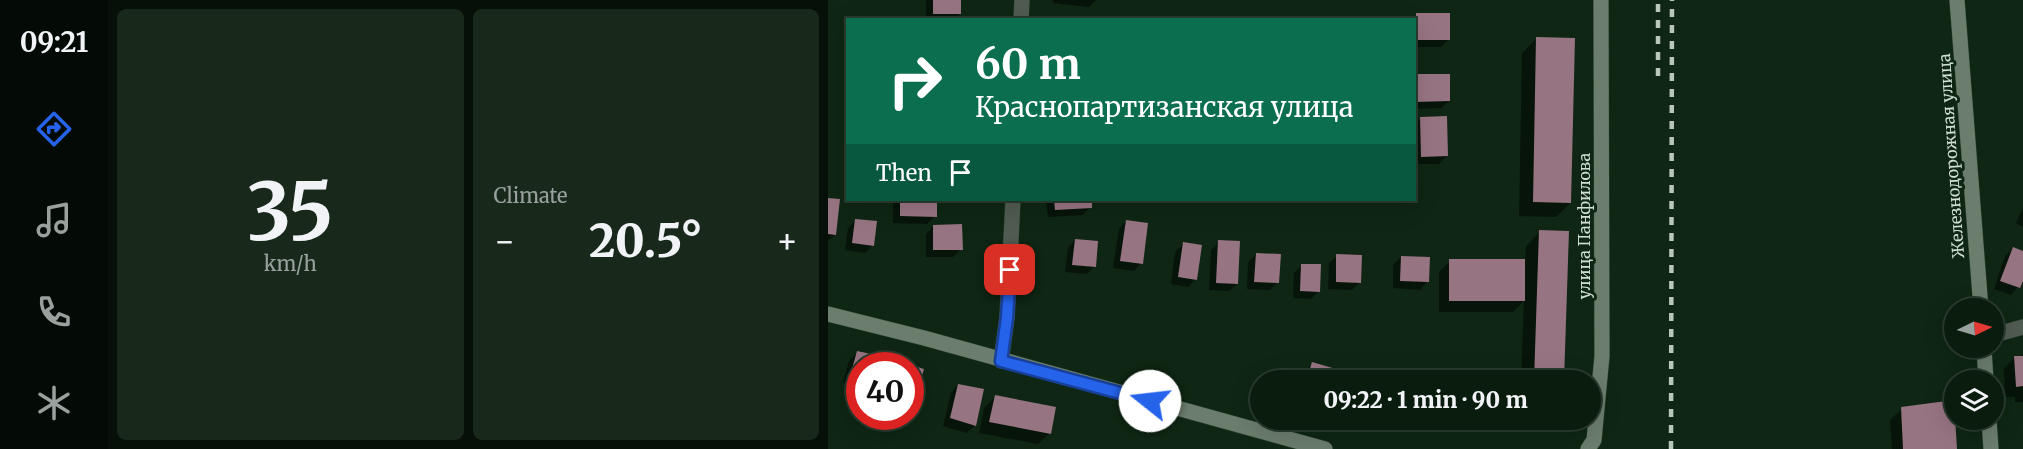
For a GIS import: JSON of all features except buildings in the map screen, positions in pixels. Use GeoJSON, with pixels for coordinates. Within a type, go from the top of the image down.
{"type":"FeatureCollection","features":[{"type":"Feature","properties":{"kind":"street"},"geometry":{"type":"LineString","coordinates":[[1021,18],[1022,0]]}},
{"type":"Feature","properties":{"kind":"street","name":"улица Панфилова"},"geometry":{"type":"LineString","coordinates":[[1588,449],[1594,440],[1602,356],[1601,0]]}},
{"type":"Feature","properties":{"kind":"street","name":"Железнодорожная улица"},"geometry":{"type":"LineString","coordinates":[[1957,0],[1980,298]]}},
{"type":"Feature","properties":{"kind":"street"},"geometry":{"type":"LineString","coordinates":[[1001,361],[1007,318],[1013,201]]}},
{"type":"Feature","properties":{"kind":"street"},"geometry":{"type":"LineString","coordinates":[[828,314],[924,338],[1325,449]]}},
{"type":"Feature","properties":{"kind":"street"},"geometry":{"type":"LineString","coordinates":[[2004,332],[2023,327]]}},
{"type":"Feature","properties":{"kind":"street"},"geometry":{"type":"LineString","coordinates":[[1990,430],[1991,449]]}},
{"type":"Feature","properties":{"kind":"railway"},"geometry":{"type":"LineString","coordinates":[[1658,0],[1658,76]]}},
{"type":"Feature","properties":{"kind":"railway"},"geometry":{"type":"LineString","coordinates":[[1671,449],[1672,0]]}},
{"type":"Feature","properties":{"kind":"route"},"geometry":{"type":"LineString","coordinates":[[1010,270],[1001,361],[1150,401]]}}]}
